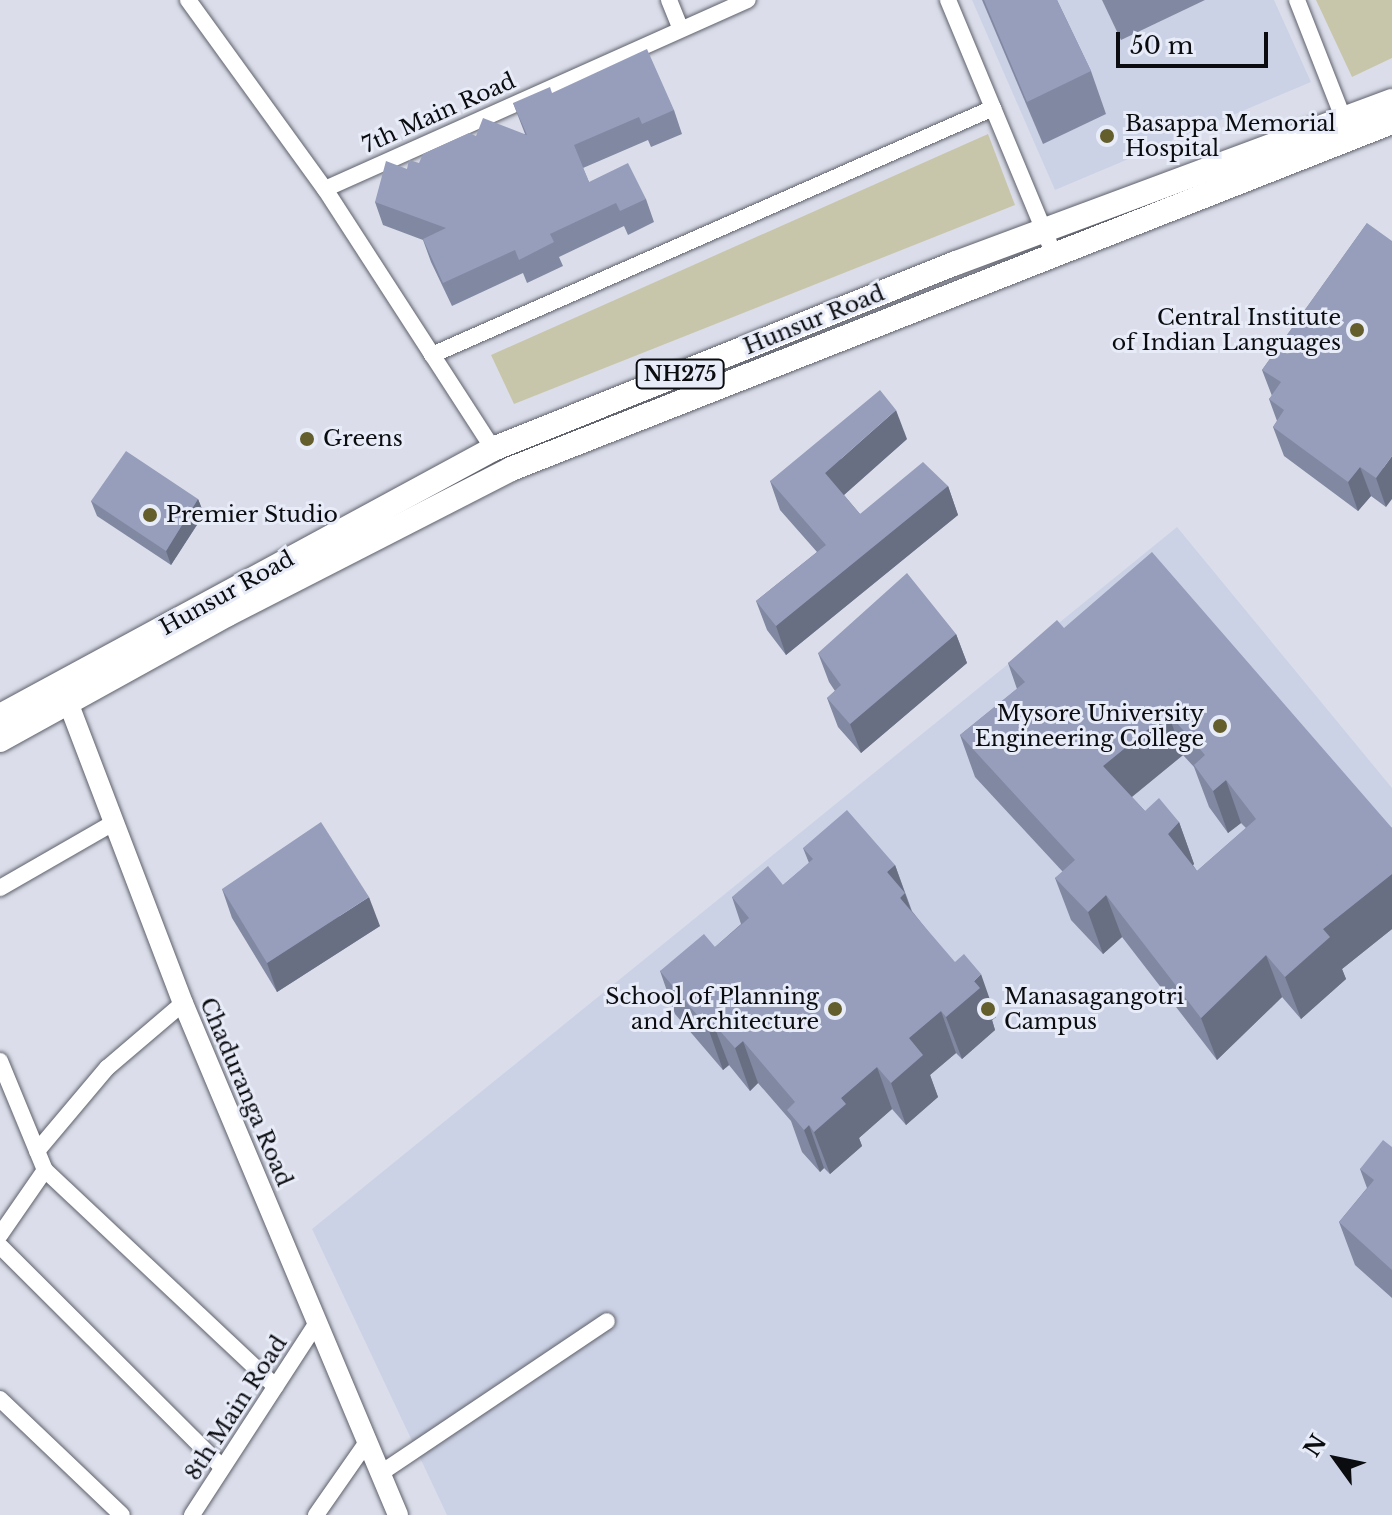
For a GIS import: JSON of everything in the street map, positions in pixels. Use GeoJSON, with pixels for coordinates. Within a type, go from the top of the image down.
{"type":"FeatureCollection","features":[{"type":"Feature","properties":{"kind":"main road","name":"Hunsur Road"},"geometry":{"type":"LineString","coordinates":[[0,716],[65,694],[493,449],[1044,230],[1347,129],[1392,101]]}},
{"type":"Feature","properties":{"kind":"main road"},"geometry":{"type":"LineString","coordinates":[[0,740],[65,694],[511,469],[1054,255],[1347,129],[1392,122]]}},
{"type":"Feature","properties":{"kind":"street"},"geometry":{"type":"LineString","coordinates":[[188,0],[325,189],[493,449]]}},
{"type":"Feature","properties":{"kind":"street"},"geometry":{"type":"LineString","coordinates":[[669,0],[681,29]]}},
{"type":"Feature","properties":{"kind":"street","name":"7th Main Road"},"geometry":{"type":"LineString","coordinates":[[325,189],[748,0]]}},
{"type":"Feature","properties":{"kind":"street"},"geometry":{"type":"LineString","coordinates":[[948,0],[1054,255]]}},
{"type":"Feature","properties":{"kind":"street"},"geometry":{"type":"LineString","coordinates":[[1297,0],[1347,129]]}},
{"type":"Feature","properties":{"kind":"street"},"geometry":{"type":"LineString","coordinates":[[432,355],[993,108]]}},
{"type":"Feature","properties":{"kind":"street","name":"Chaduranga Road"},"geometry":{"type":"LineString","coordinates":[[65,694],[183,1003],[398,1515]]}},
{"type":"Feature","properties":{"kind":"street"},"geometry":{"type":"LineString","coordinates":[[0,888],[113,823]]}},
{"type":"Feature","properties":{"kind":"street"},"geometry":{"type":"LineString","coordinates":[[37,1151],[107,1068],[183,1003]]}},
{"type":"Feature","properties":{"kind":"street"},"geometry":{"type":"LineString","coordinates":[[0,1061],[45,1170],[275,1386]]}},
{"type":"Feature","properties":{"kind":"street"},"geometry":{"type":"LineString","coordinates":[[0,1235],[45,1170]]}},
{"type":"Feature","properties":{"kind":"street"},"geometry":{"type":"LineString","coordinates":[[0,1246],[222,1467]]}},
{"type":"Feature","properties":{"kind":"street"},"geometry":{"type":"LineString","coordinates":[[381,1473],[607,1321]]}},
{"type":"Feature","properties":{"kind":"street","name":"8th Main Road"},"geometry":{"type":"LineString","coordinates":[[192,1515],[316,1324]]}},
{"type":"Feature","properties":{"kind":"street"},"geometry":{"type":"LineString","coordinates":[[0,1399],[122,1515]]}},
{"type":"Feature","properties":{"kind":"street"},"geometry":{"type":"LineString","coordinates":[[316,1515],[367,1442]]}},
{"type":"Feature","properties":{"kind":"shaded area","name":"Basappa Memorial Hospital"},"geometry":{"type":"Polygon","coordinates":[[[972,0],[1274,0],[1311,82],[1055,190],[972,0]]]}},
{"type":"Feature","properties":{"kind":"shaded area"},"geometry":{"type":"Polygon","coordinates":[[[1316,0],[1392,0],[1392,58],[1352,77],[1316,0]]]}},
{"type":"Feature","properties":{"kind":"shaded area"},"geometry":{"type":"Polygon","coordinates":[[[988,134],[1015,205],[514,404],[491,355],[988,134]]]}},
{"type":"Feature","properties":{"kind":"shaded area","name":"Manasagangotri Campus"},"geometry":{"type":"Polygon","coordinates":[[[1177,527],[1392,788],[1392,1515],[447,1515],[312,1229],[1177,527]]]}},
{"type":"Feature","properties":{"kind":"building"},"geometry":{"type":"Polygon","coordinates":[[[984,0],[1057,0],[1091,71],[1027,102],[984,0]]]}},
{"type":"Feature","properties":{"kind":"building"},"geometry":{"type":"Polygon","coordinates":[[[647,49],[674,110],[642,124],[639,117],[574,145],[589,182],[628,163],[646,199],[620,211],[616,203],[550,234],[554,242],[519,260],[515,250],[443,283],[423,239],[446,228],[375,202],[386,161],[407,169],[409,160],[419,163],[423,154],[469,133],[476,136],[483,118],[527,135],[513,103],[550,87],[552,93],[647,49]]]}},
{"type":"Feature","properties":{"kind":"building","name":"Central Institute of Indian Languages"},"geometry":{"type":"Polygon","coordinates":[[[1367,223],[1392,241],[1392,456],[1376,478],[1360,467],[1348,482],[1273,427],[1284,410],[1269,399],[1281,382],[1262,370],[1367,223]]]}},
{"type":"Feature","properties":{"kind":"building"},"geometry":{"type":"Polygon","coordinates":[[[880,390],[896,410],[825,473],[860,514],[923,462],[948,486],[776,626],[756,601],[826,545],[770,481],[880,390]]]}},
{"type":"Feature","properties":{"kind":"building","name":"Premier Studio"},"geometry":{"type":"Polygon","coordinates":[[[126,451],[198,499],[166,551],[91,501],[126,451]]]}},
{"type":"Feature","properties":{"kind":"building"},"geometry":{"type":"Polygon","coordinates":[[[1152,552],[1392,828],[1392,874],[1323,929],[1330,937],[1285,977],[1266,955],[1201,1018],[1106,895],[1088,912],[1055,878],[1075,860],[960,735],[1025,682],[1008,663],[1057,620],[1064,628],[1152,552]],[[1168,713],[1103,766],[1145,811],[1159,798],[1179,822],[1168,834],[1197,871],[1256,819],[1226,780],[1213,791],[1194,765],[1205,755],[1168,713]]]}},
{"type":"Feature","properties":{"kind":"building"},"geometry":{"type":"Polygon","coordinates":[[[907,573],[956,634],[850,724],[827,698],[841,685],[818,653],[907,573]]]}},
{"type":"Feature","properties":{"kind":"building","name":"School of Planning and Architecture"},"geometry":{"type":"Polygon","coordinates":[[[847,810],[895,865],[887,872],[905,893],[900,898],[955,962],[964,954],[981,974],[974,981],[980,988],[946,1017],[941,1011],[909,1038],[923,1055],[891,1083],[877,1067],[841,1098],[846,1104],[814,1132],[809,1125],[804,1130],[787,1110],[795,1102],[743,1041],[735,1048],[713,1023],[708,1028],[660,971],[704,934],[715,947],[749,918],[732,897],[768,866],[783,885],[813,859],[803,848],[847,810]]]}},
{"type":"Feature","properties":{"kind":"building"},"geometry":{"type":"Polygon","coordinates":[[[321,822],[369,897],[267,963],[222,889],[321,822]]]}},
{"type":"Feature","properties":{"kind":"building"},"geometry":{"type":"Polygon","coordinates":[[[1383,1140],[1392,1147],[1392,1270],[1339,1222],[1374,1180],[1360,1169],[1383,1140]]]}},
{"type":"Feature","properties":{"kind":"place","name":"Basappa Memorial Hospital"},"geometry":{"type":"Point","coordinates":[1107,136]}},
{"type":"Feature","properties":{"kind":"place","name":"Central Institute of Indian Languages"},"geometry":{"type":"Point","coordinates":[1357,330]}},
{"type":"Feature","properties":{"kind":"place","name":"Greens"},"geometry":{"type":"Point","coordinates":[307,439]}},
{"type":"Feature","properties":{"kind":"place","name":"Premier Studio"},"geometry":{"type":"Point","coordinates":[150,515]}},
{"type":"Feature","properties":{"kind":"place","name":"Mysore University Engineering College"},"geometry":{"type":"Point","coordinates":[1220,726]}},
{"type":"Feature","properties":{"kind":"place","name":"School of Planning and Architecture"},"geometry":{"type":"Point","coordinates":[835,1009]}},
{"type":"Feature","properties":{"kind":"place","name":"Manasagangotri Campus"},"geometry":{"type":"Point","coordinates":[988,1009]}}]}
